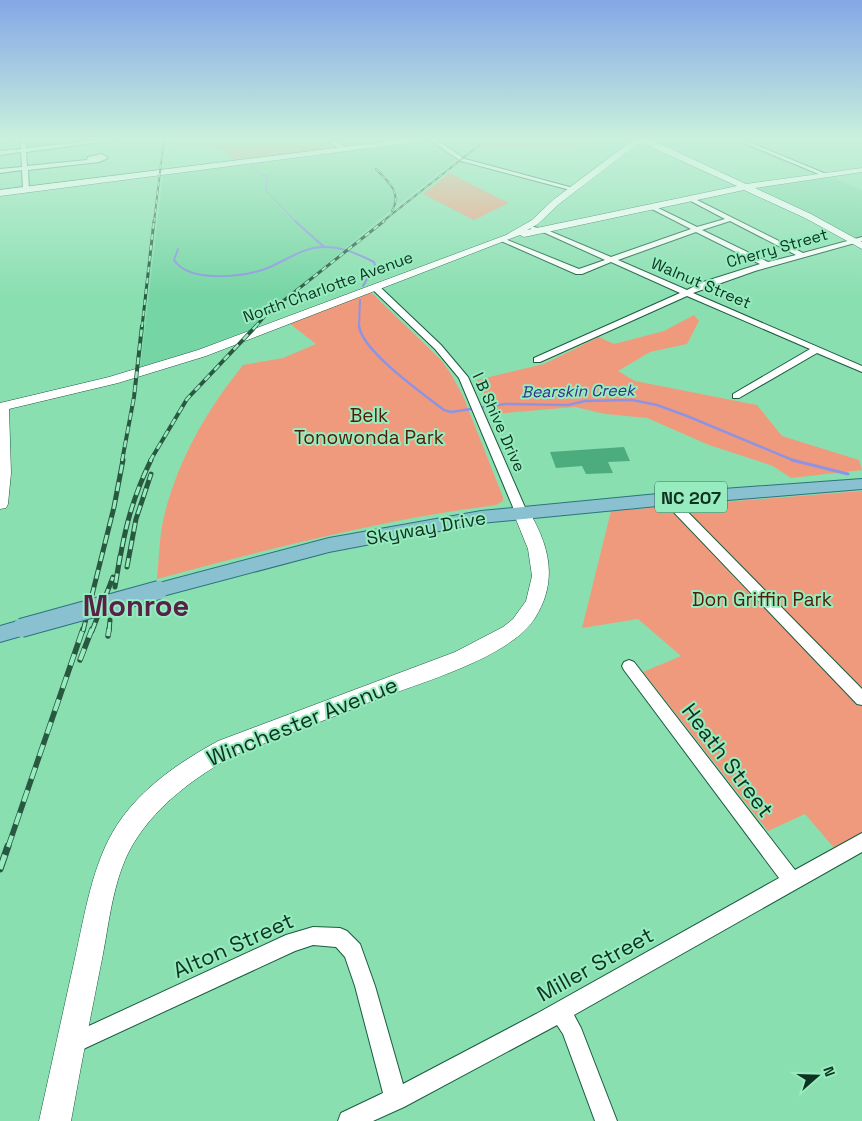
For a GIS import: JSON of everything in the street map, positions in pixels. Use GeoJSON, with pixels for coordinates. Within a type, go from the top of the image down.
{"type":"FeatureCollection","features":[{"type":"Feature","properties":{"kind":"main road"},"geometry":{"type":"LineString","coordinates":[[0,194],[17,191]]}},
{"type":"Feature","properties":{"kind":"main road"},"geometry":{"type":"LineString","coordinates":[[534,226],[549,207],[571,191]]}},
{"type":"Feature","properties":{"kind":"main road","name":"North Charlotte Avenue"},"geometry":{"type":"LineString","coordinates":[[1,407],[113,380],[169,363],[376,288],[534,226],[722,191]]}},
{"type":"Feature","properties":{"kind":"main road"},"geometry":{"type":"LineString","coordinates":[[754,191],[808,216],[862,246]]}},
{"type":"Feature","properties":{"kind":"main road"},"geometry":{"type":"LineString","coordinates":[[0,504],[3,473],[1,407]]}},
{"type":"Feature","properties":{"kind":"main road","name":"Skyway Drive"},"geometry":{"type":"LineString","coordinates":[[0,634],[330,545],[434,525],[521,512],[862,484]]}},
{"type":"Feature","properties":{"kind":"main road","name":"Winchester Avenue"},"geometry":{"type":"LineString","coordinates":[[55,1121],[105,885],[114,858],[126,833],[145,808],[174,780],[198,763],[226,748],[462,658],[494,644],[508,634],[520,624],[531,609],[537,597],[541,573],[541,563],[521,512]]}},
{"type":"Feature","properties":{"kind":"street"},"geometry":{"type":"LineString","coordinates":[[689,198],[802,255]]}},
{"type":"Feature","properties":{"kind":"street"},"geometry":{"type":"LineString","coordinates":[[650,206],[767,265]]}},
{"type":"Feature","properties":{"kind":"street"},"geometry":{"type":"LineString","coordinates":[[508,237],[539,256],[576,272],[695,229],[730,219]]}},
{"type":"Feature","properties":{"kind":"street","name":"Walnut Street"},"geometry":{"type":"LineString","coordinates":[[534,226],[610,261],[862,369]]}},
{"type":"Feature","properties":{"kind":"street","name":"Cherry Street"},"geometry":{"type":"LineString","coordinates":[[537,360],[706,284],[862,239]]}},
{"type":"Feature","properties":{"kind":"street","name":"I B Shive Drive"},"geometry":{"type":"LineString","coordinates":[[376,288],[456,366],[472,396],[521,512]]}},
{"type":"Feature","properties":{"kind":"street"},"geometry":{"type":"LineString","coordinates":[[736,396],[817,350]]}},
{"type":"Feature","properties":{"kind":"street"},"geometry":{"type":"LineString","coordinates":[[668,499],[862,698]]}},
{"type":"Feature","properties":{"kind":"street","name":"Heath Street"},"geometry":{"type":"LineString","coordinates":[[629,666],[792,881]]}},
{"type":"Feature","properties":{"kind":"street","name":"Miller Street"},"geometry":{"type":"LineString","coordinates":[[349,1121],[396,1099],[559,1011],[862,842]]}},
{"type":"Feature","properties":{"kind":"street","name":"Alton Street"},"geometry":{"type":"LineString","coordinates":[[72,1044],[293,942],[313,936],[340,938],[353,951],[368,995],[396,1099]]}},
{"type":"Feature","properties":{"kind":"street"},"geometry":{"type":"LineString","coordinates":[[559,1011],[572,1028],[606,1121]]}},
{"type":"Feature","properties":{"kind":"shaded area"},"geometry":{"type":"Polygon","coordinates":[[[161,191],[416,191],[375,223],[244,334],[192,354],[140,369],[161,191]]]}},
{"type":"Feature","properties":{"kind":"shaded area"},"geometry":{"type":"Polygon","coordinates":[[[758,191],[862,191],[862,236],[852,239],[758,191]]]}},
{"type":"Feature","properties":{"kind":"green space"},"geometry":{"type":"Polygon","coordinates":[[[426,191],[486,191],[509,203],[474,220],[423,194],[426,191]]]}},
{"type":"Feature","properties":{"kind":"green space","name":"Belk Tonowonda Park"},"geometry":{"type":"Polygon","coordinates":[[[370,293],[442,361],[451,374],[463,396],[503,501],[496,505],[453,511],[325,536],[157,579],[163,521],[176,479],[194,438],[229,383],[243,365],[283,358],[316,344],[289,323],[370,293]]]}},
{"type":"Feature","properties":{"kind":"green space"},"geometry":{"type":"Polygon","coordinates":[[[694,315],[699,321],[687,344],[650,352],[618,371],[635,381],[757,405],[782,436],[859,460],[862,470],[791,478],[773,466],[709,445],[647,418],[605,414],[575,407],[495,414],[477,380],[544,364],[599,337],[614,344],[664,331],[694,315]]]}},
{"type":"Feature","properties":{"kind":"green space","name":"Don Griffin Park"},"geometry":{"type":"Polygon","coordinates":[[[862,491],[862,835],[835,849],[805,814],[768,831],[643,672],[681,656],[638,619],[582,628],[611,511],[862,491]]]}},
{"type":"Feature","properties":{"kind":"building"},"geometry":{"type":"Polygon","coordinates":[[[624,447],[630,461],[608,462],[613,473],[586,474],[582,466],[556,468],[550,452],[624,447]]]}},
{"type":"Feature","properties":{"kind":"waterway","name":"Bearskin Creek"},"geometry":{"type":"LineString","coordinates":[[266,191],[295,221]]}},
{"type":"Feature","properties":{"kind":"waterway","name":"Bearskin Creek"},"geometry":{"type":"LineString","coordinates":[[295,221],[324,247]]}},
{"type":"Feature","properties":{"kind":"waterway","name":"Bearskin Creek"},"geometry":{"type":"LineString","coordinates":[[178,249],[174,260],[181,267],[191,272],[216,276],[255,272],[314,248],[343,249],[374,262],[375,265],[363,286]]}},
{"type":"Feature","properties":{"kind":"waterway","name":"Bearskin Creek"},"geometry":{"type":"LineString","coordinates":[[359,326],[360,300]]}},
{"type":"Feature","properties":{"kind":"waterway","name":"Bearskin Creek"},"geometry":{"type":"LineString","coordinates":[[359,326],[363,336],[382,359],[444,410],[451,412],[505,404],[568,405],[585,401],[632,400],[657,405],[687,416],[794,460]]}},
{"type":"Feature","properties":{"kind":"waterway","name":"Bearskin Creek"},"geometry":{"type":"LineString","coordinates":[[794,460],[848,474]]}},
{"type":"Feature","properties":{"kind":"railway"},"geometry":{"type":"LineString","coordinates":[[154,222],[158,191]]}},
{"type":"Feature","properties":{"kind":"railway"},"geometry":{"type":"LineString","coordinates":[[392,211],[396,199],[394,191]]}},
{"type":"Feature","properties":{"kind":"railway"},"geometry":{"type":"LineString","coordinates":[[382,222],[421,191]]}},
{"type":"Feature","properties":{"kind":"railway"},"geometry":{"type":"LineString","coordinates":[[142,327],[154,221]]}},
{"type":"Feature","properties":{"kind":"railway"},"geometry":{"type":"LineString","coordinates":[[255,327],[268,313],[384,221]]}},
{"type":"Feature","properties":{"kind":"railway"},"geometry":{"type":"LineString","coordinates":[[122,461],[134,397],[142,326]]}},
{"type":"Feature","properties":{"kind":"railway"},"geometry":{"type":"LineString","coordinates":[[150,461],[187,399],[256,326]]}},
{"type":"Feature","properties":{"kind":"railway"},"geometry":{"type":"LineString","coordinates":[[83,631],[114,507],[123,460]]}},
{"type":"Feature","properties":{"kind":"railway"},"geometry":{"type":"LineString","coordinates":[[120,556],[115,587],[132,507],[151,460]]}},
{"type":"Feature","properties":{"kind":"railway"},"geometry":{"type":"LineString","coordinates":[[127,567],[136,519],[151,474]]}},
{"type":"Feature","properties":{"kind":"railway"},"geometry":{"type":"LineString","coordinates":[[92,631],[113,577]]}},
{"type":"Feature","properties":{"kind":"railway"},"geometry":{"type":"LineString","coordinates":[[109,631],[110,620]]}},
{"type":"Feature","properties":{"kind":"railway"},"geometry":{"type":"LineString","coordinates":[[8,847],[83,629]]}},
{"type":"Feature","properties":{"kind":"railway"},"geometry":{"type":"LineString","coordinates":[[80,660],[92,629]]}},
{"type":"Feature","properties":{"kind":"railway"},"geometry":{"type":"LineString","coordinates":[[108,636],[109,629]]}},
{"type":"Feature","properties":{"kind":"railway"},"geometry":{"type":"LineString","coordinates":[[0,869],[8,846]]}},
{"type":"Feature","properties":{"kind":"district","name":"Monroe"},"geometry":{"type":"Point","coordinates":[136,605]}}]}
